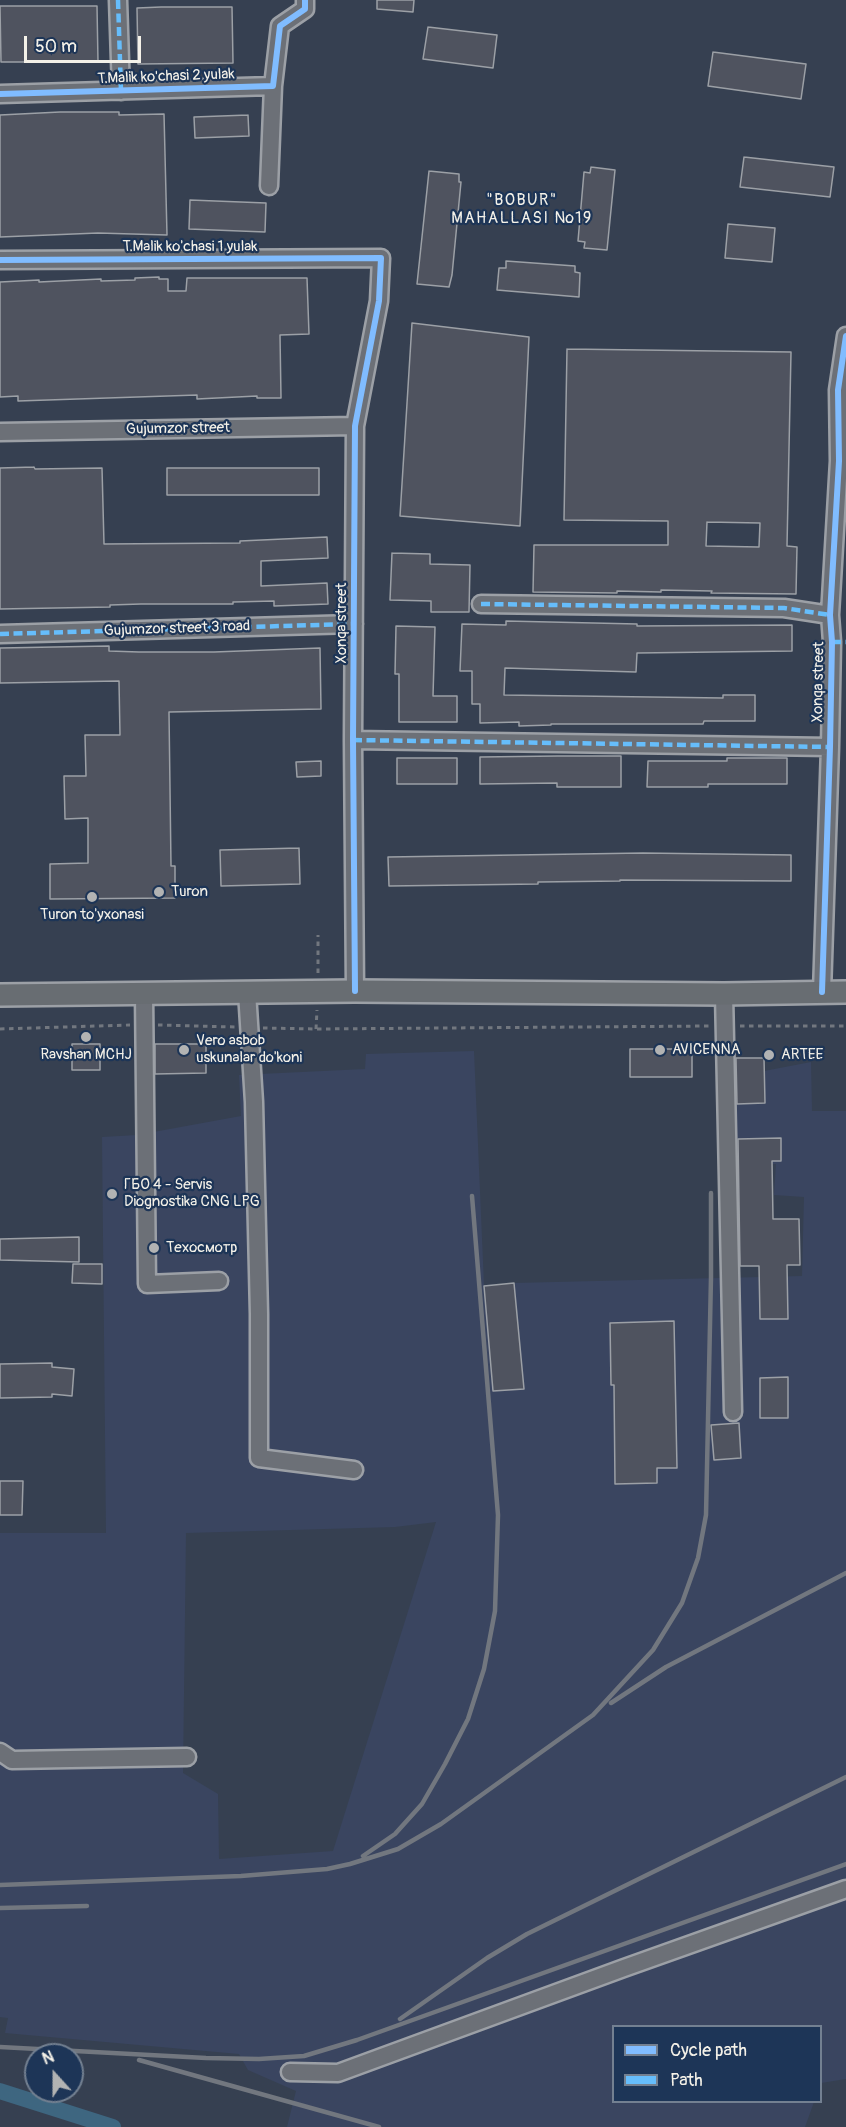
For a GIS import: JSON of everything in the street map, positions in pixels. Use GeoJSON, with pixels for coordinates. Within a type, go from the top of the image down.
{"type":"FeatureCollection","features":[{"type":"Feature","properties":{"kind":"main road"},"geometry":{"type":"LineString","coordinates":[[0,995],[355,991],[724,994],[846,992]]}},
{"type":"Feature","properties":{"kind":"street"},"geometry":{"type":"LineString","coordinates":[[118,0],[121,91]]}},
{"type":"Feature","properties":{"kind":"street"},"geometry":{"type":"LineString","coordinates":[[269,186],[273,86],[280,26],[305,9],[305,0]]}},
{"type":"Feature","properties":{"kind":"street","name":"T.Malik ko'chasi 2 yulak"},"geometry":{"type":"LineString","coordinates":[[0,94],[273,86]]}},
{"type":"Feature","properties":{"kind":"street","name":"T.Malik ko'chasi 1 yulak"},"geometry":{"type":"LineString","coordinates":[[0,260],[381,258]]}},
{"type":"Feature","properties":{"kind":"street","name":"Xonqa street"},"geometry":{"type":"LineString","coordinates":[[355,991],[353,740],[355,426],[379,301],[381,258]]}},
{"type":"Feature","properties":{"kind":"street","name":"Xonqa street"},"geometry":{"type":"LineString","coordinates":[[822,992],[830,747],[839,642],[830,615],[842,461],[838,390],[846,336]]}},
{"type":"Feature","properties":{"kind":"street","name":"Gujumzor street"},"geometry":{"type":"LineString","coordinates":[[0,432],[355,426]]}},
{"type":"Feature","properties":{"kind":"street"},"geometry":{"type":"LineString","coordinates":[[481,604],[784,608],[830,615]]}},
{"type":"Feature","properties":{"kind":"street","name":"Gujumzor street 3 road"},"geometry":{"type":"LineString","coordinates":[[0,634],[354,624]]}},
{"type":"Feature","properties":{"kind":"street"},"geometry":{"type":"LineString","coordinates":[[353,740],[830,747]]}},
{"type":"Feature","properties":{"kind":"street"},"geometry":{"type":"LineString","coordinates":[[247,992],[254,1102],[259,1314],[259,1458],[354,1470]]}},
{"type":"Feature","properties":{"kind":"street"},"geometry":{"type":"LineString","coordinates":[[144,994],[147,1284],[219,1281]]}},
{"type":"Feature","properties":{"kind":"street"},"geometry":{"type":"LineString","coordinates":[[724,994],[733,1412]]}},
{"type":"Feature","properties":{"kind":"street"},"geometry":{"type":"LineString","coordinates":[[0,1752],[12,1760],[187,1757]]}},
{"type":"Feature","properties":{"kind":"street"},"geometry":{"type":"LineString","coordinates":[[290,2072],[338,2073],[846,1889]]}},
{"type":"Feature","properties":{"kind":"path"},"geometry":{"type":"LineString","coordinates":[[0,1029],[144,1025],[340,1029],[846,1026]]}},
{"type":"Feature","properties":{"kind":"shaded area"},"geometry":{"type":"Polygon","coordinates":[[[474,1051],[484,1285],[802,1276],[804,1197],[774,1195],[776,1164],[731,1165],[732,1104],[765,1103],[764,1071],[811,1062],[812,1111],[846,1111],[846,2079],[822,2083],[822,2025],[612,2025],[612,2103],[814,2103],[805,2127],[287,2127],[296,2091],[248,2070],[239,2054],[5,2033],[8,2018],[0,2017],[0,1533],[106,1533],[102,1137],[137,1135],[241,1116],[239,1075],[365,1069],[366,1054],[474,1051]],[[436,1522],[395,1527],[186,1533],[183,1773],[218,1794],[219,1859],[333,1851],[436,1522]]]}},
{"type":"Feature","properties":{"kind":"building"},"geometry":{"type":"Polygon","coordinates":[[[377,0],[414,0],[413,12],[377,9],[377,0]]]}},
{"type":"Feature","properties":{"kind":"building"},"geometry":{"type":"Polygon","coordinates":[[[0,6],[97,6],[98,62],[1,62],[0,6]]]}},
{"type":"Feature","properties":{"kind":"building"},"geometry":{"type":"Polygon","coordinates":[[[232,7],[233,63],[138,64],[137,8],[232,7]]]}},
{"type":"Feature","properties":{"kind":"building"},"geometry":{"type":"Polygon","coordinates":[[[428,27],[497,35],[493,68],[423,59],[428,27]]]}},
{"type":"Feature","properties":{"kind":"building"},"geometry":{"type":"Polygon","coordinates":[[[713,52],[806,64],[801,99],[708,86],[713,52]]]}},
{"type":"Feature","properties":{"kind":"building"},"geometry":{"type":"Polygon","coordinates":[[[119,112],[119,115],[164,114],[167,235],[98,233],[0,237],[0,115],[119,112]]]}},
{"type":"Feature","properties":{"kind":"building"},"geometry":{"type":"Polygon","coordinates":[[[248,115],[249,136],[195,138],[194,117],[248,115]]]}},
{"type":"Feature","properties":{"kind":"building"},"geometry":{"type":"Polygon","coordinates":[[[744,157],[834,167],[830,197],[740,187],[744,157]]]}},
{"type":"Feature","properties":{"kind":"building"},"geometry":{"type":"Polygon","coordinates":[[[591,167],[615,170],[607,250],[584,248],[585,242],[578,241],[584,172],[590,173],[591,167]]]}},
{"type":"Feature","properties":{"kind":"building"},"geometry":{"type":"Polygon","coordinates":[[[429,171],[459,174],[459,182],[461,182],[449,287],[417,284],[429,171]]]}},
{"type":"Feature","properties":{"kind":"building"},"geometry":{"type":"Polygon","coordinates":[[[190,200],[266,203],[265,232],[189,229],[190,200]]]}},
{"type":"Feature","properties":{"kind":"building"},"geometry":{"type":"Polygon","coordinates":[[[728,224],[775,228],[772,262],[725,258],[728,224]]]}},
{"type":"Feature","properties":{"kind":"building"},"geometry":{"type":"Polygon","coordinates":[[[506,261],[575,266],[575,272],[580,273],[579,297],[497,290],[499,268],[506,268],[506,261]]]}},
{"type":"Feature","properties":{"kind":"building"},"geometry":{"type":"Polygon","coordinates":[[[159,277],[159,279],[168,279],[168,291],[186,291],[187,278],[307,278],[309,334],[280,335],[281,398],[257,398],[257,396],[197,399],[197,395],[18,401],[18,396],[0,397],[0,282],[135,280],[135,278],[159,277]]]}},
{"type":"Feature","properties":{"kind":"building"},"geometry":{"type":"Polygon","coordinates":[[[412,323],[529,337],[520,526],[400,516],[412,323]]]}},
{"type":"Feature","properties":{"kind":"building"},"geometry":{"type":"Polygon","coordinates":[[[567,349],[791,352],[787,546],[797,547],[796,594],[661,590],[661,592],[617,591],[617,593],[533,592],[534,545],[668,545],[668,521],[564,520],[567,349]],[[707,522],[706,546],[759,547],[760,523],[707,522]]]}},
{"type":"Feature","properties":{"kind":"building"},"geometry":{"type":"Polygon","coordinates":[[[34,467],[35,469],[102,468],[104,544],[240,543],[240,541],[327,537],[328,558],[261,561],[261,586],[327,583],[328,604],[274,606],[274,601],[233,602],[233,604],[141,604],[110,605],[110,607],[0,609],[0,468],[34,467]]]}},
{"type":"Feature","properties":{"kind":"building"},"geometry":{"type":"Polygon","coordinates":[[[167,468],[319,468],[319,495],[167,495],[167,468]]]}},
{"type":"Feature","properties":{"kind":"building"},"geometry":{"type":"Polygon","coordinates":[[[392,553],[430,554],[430,564],[470,565],[469,612],[431,612],[431,601],[390,600],[392,553]]]}},
{"type":"Feature","properties":{"kind":"building"},"geometry":{"type":"Polygon","coordinates":[[[506,621],[637,624],[637,626],[792,625],[792,651],[637,653],[636,672],[505,668],[504,695],[723,698],[723,695],[755,695],[755,721],[704,721],[703,724],[519,726],[519,722],[480,723],[480,704],[472,704],[472,671],[460,671],[462,624],[506,625],[506,621]]]}},
{"type":"Feature","properties":{"kind":"building"},"geometry":{"type":"Polygon","coordinates":[[[396,626],[435,627],[433,696],[457,696],[457,722],[399,722],[399,674],[395,674],[396,626]]]}},
{"type":"Feature","properties":{"kind":"building"},"geometry":{"type":"Polygon","coordinates":[[[109,646],[109,651],[139,652],[320,648],[321,709],[169,712],[171,866],[175,866],[175,898],[50,899],[50,864],[88,863],[88,818],[65,819],[64,776],[86,776],[85,735],[120,735],[119,681],[0,683],[0,648],[109,646]]]}},
{"type":"Feature","properties":{"kind":"building"},"geometry":{"type":"Polygon","coordinates":[[[621,756],[621,787],[557,787],[557,783],[480,784],[480,757],[621,756]]]}},
{"type":"Feature","properties":{"kind":"building"},"geometry":{"type":"Polygon","coordinates":[[[397,758],[457,758],[457,784],[397,784],[397,758]]]}},
{"type":"Feature","properties":{"kind":"building"},"geometry":{"type":"Polygon","coordinates":[[[727,758],[787,758],[787,784],[647,787],[648,761],[727,761],[727,758]]]}},
{"type":"Feature","properties":{"kind":"building"},"geometry":{"type":"Polygon","coordinates":[[[321,761],[321,776],[297,777],[296,762],[321,761]]]}},
{"type":"Feature","properties":{"kind":"building"},"geometry":{"type":"Polygon","coordinates":[[[299,848],[300,884],[221,886],[220,850],[299,848]]]}},
{"type":"Feature","properties":{"kind":"building"},"geometry":{"type":"Polygon","coordinates":[[[643,853],[791,855],[791,881],[620,880],[538,882],[538,884],[389,886],[388,857],[643,853]]]}},
{"type":"Feature","properties":{"kind":"building"},"geometry":{"type":"Polygon","coordinates":[[[72,1044],[100,1044],[100,1070],[72,1070],[72,1044]]]}},
{"type":"Feature","properties":{"kind":"building"},"geometry":{"type":"Polygon","coordinates":[[[155,1044],[206,1044],[206,1073],[155,1074],[155,1044]]]}},
{"type":"Feature","properties":{"kind":"building"},"geometry":{"type":"Polygon","coordinates":[[[630,1049],[692,1049],[692,1077],[630,1077],[630,1049]]]}},
{"type":"Feature","properties":{"kind":"building"},"geometry":{"type":"Polygon","coordinates":[[[736,1058],[764,1058],[765,1103],[737,1104],[736,1058]]]}},
{"type":"Feature","properties":{"kind":"building"},"geometry":{"type":"Polygon","coordinates":[[[781,1138],[781,1161],[772,1161],[773,1219],[799,1219],[800,1265],[787,1265],[788,1319],[760,1319],[759,1266],[740,1266],[738,1139],[781,1138]]]}},
{"type":"Feature","properties":{"kind":"building"},"geometry":{"type":"Polygon","coordinates":[[[79,1237],[79,1262],[0,1260],[0,1239],[79,1237]]]}},
{"type":"Feature","properties":{"kind":"building"},"geometry":{"type":"Polygon","coordinates":[[[73,1264],[102,1264],[102,1284],[72,1283],[73,1264]]]}},
{"type":"Feature","properties":{"kind":"building"},"geometry":{"type":"Polygon","coordinates":[[[514,1283],[524,1389],[493,1391],[484,1286],[514,1283]]]}},
{"type":"Feature","properties":{"kind":"building"},"geometry":{"type":"Polygon","coordinates":[[[674,1321],[677,1468],[657,1468],[657,1483],[615,1484],[614,1385],[611,1385],[610,1323],[674,1321]]]}},
{"type":"Feature","properties":{"kind":"building"},"geometry":{"type":"Polygon","coordinates":[[[52,1363],[52,1367],[74,1369],[72,1396],[52,1394],[52,1397],[0,1398],[0,1364],[52,1363]]]}},
{"type":"Feature","properties":{"kind":"building"},"geometry":{"type":"Polygon","coordinates":[[[788,1377],[788,1418],[760,1418],[760,1378],[788,1377]]]}},
{"type":"Feature","properties":{"kind":"building"},"geometry":{"type":"Polygon","coordinates":[[[739,1423],[741,1458],[714,1460],[711,1425],[739,1423]]]}},
{"type":"Feature","properties":{"kind":"building"},"geometry":{"type":"Polygon","coordinates":[[[0,1481],[23,1481],[22,1515],[0,1515],[0,1481]]]}},
{"type":"Feature","properties":{"kind":"waterway"},"geometry":{"type":"LineString","coordinates":[[0,2091],[113,2127]]}},
{"type":"Feature","properties":{"kind":"railway"},"geometry":{"type":"LineString","coordinates":[[0,1885],[241,1876],[327,1869],[350,1864],[398,1849],[441,1824],[593,1715],[653,1650],[682,1603],[698,1558],[706,1515],[711,1193]]}},
{"type":"Feature","properties":{"kind":"railway"},"geometry":{"type":"LineString","coordinates":[[363,1856],[395,1834],[422,1804],[445,1764],[468,1719],[484,1669],[495,1611],[498,1515],[472,1196]]}},
{"type":"Feature","properties":{"kind":"railway"},"geometry":{"type":"LineString","coordinates":[[611,1703],[666,1667],[846,1573]]}},
{"type":"Feature","properties":{"kind":"railway"},"geometry":{"type":"LineString","coordinates":[[400,2019],[487,1958],[527,1934],[846,1777]]}},
{"type":"Feature","properties":{"kind":"railway"},"geometry":{"type":"LineString","coordinates":[[0,2047],[206,2058],[259,2059],[304,2056],[357,2040],[846,1864]]}},
{"type":"Feature","properties":{"kind":"railway"},"geometry":{"type":"LineString","coordinates":[[0,1908],[87,1906]]}},
{"type":"Feature","properties":{"kind":"railway"},"geometry":{"type":"LineString","coordinates":[[139,2060],[379,2127]]}},
{"type":"Feature","properties":{"kind":"marked path"},"geometry":{"type":"LineString","coordinates":[[118,0],[121,91]]}},
{"type":"Feature","properties":{"kind":"marked path"},"geometry":{"type":"LineString","coordinates":[[481,604],[784,608],[830,615]]}},
{"type":"Feature","properties":{"kind":"marked path"},"geometry":{"type":"LineString","coordinates":[[0,634],[354,624]]}},
{"type":"Feature","properties":{"kind":"marked path"},"geometry":{"type":"LineString","coordinates":[[832,642],[846,642]]}},
{"type":"Feature","properties":{"kind":"marked path"},"geometry":{"type":"LineString","coordinates":[[353,740],[830,747]]}},
{"type":"Feature","properties":{"kind":"cycle path"},"geometry":{"type":"LineString","coordinates":[[0,94],[273,86],[280,26],[305,9],[305,0]]}},
{"type":"Feature","properties":{"kind":"cycle path"},"geometry":{"type":"LineString","coordinates":[[0,260],[381,258],[379,301],[355,426],[353,740],[355,991]]}},
{"type":"Feature","properties":{"kind":"cycle path"},"geometry":{"type":"LineString","coordinates":[[822,992],[830,747],[832,642],[830,615],[839,461],[838,390],[846,336]]}},
{"type":"Feature","properties":{"kind":"place","name":"Turon"},"geometry":{"type":"Point","coordinates":[159,892]}},
{"type":"Feature","properties":{"kind":"place","name":"Turon to'yxonasi"},"geometry":{"type":"Point","coordinates":[92,897]}},
{"type":"Feature","properties":{"kind":"place","name":"Ravshan MCHJ"},"geometry":{"type":"Point","coordinates":[86,1037]}},
{"type":"Feature","properties":{"kind":"place","name":"Vero asbob uskunalar do'koni"},"geometry":{"type":"Point","coordinates":[184,1050]}},
{"type":"Feature","properties":{"kind":"place","name":"AVICENNA"},"geometry":{"type":"Point","coordinates":[660,1050]}},
{"type":"Feature","properties":{"kind":"place","name":"ARTEE"},"geometry":{"type":"Point","coordinates":[769,1055]}},
{"type":"Feature","properties":{"kind":"place","name":"ГБО 4 - Servis Diognostika CNG LPG"},"geometry":{"type":"Point","coordinates":[112,1194]}},
{"type":"Feature","properties":{"kind":"place","name":"Техосмотр"},"geometry":{"type":"Point","coordinates":[154,1248]}},
{"type":"Feature","properties":{"kind":"district","name":"\"BOBUR\" MAHALLASI №19"},"geometry":{"type":"Point","coordinates":[522,210]}}]}
